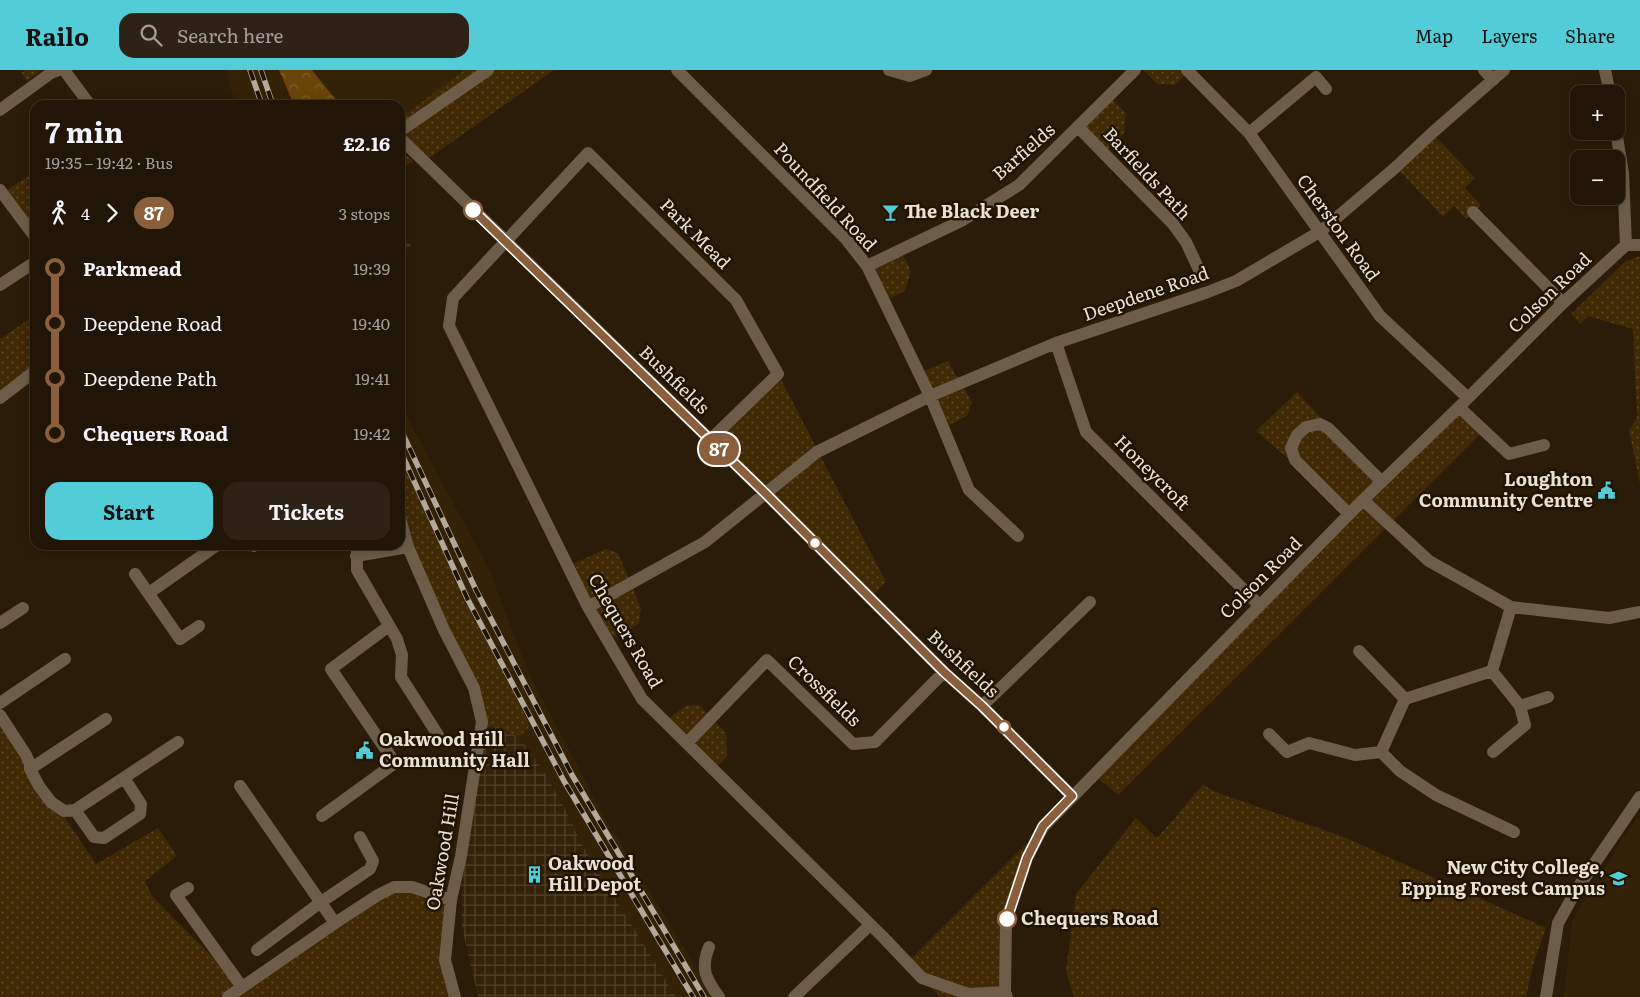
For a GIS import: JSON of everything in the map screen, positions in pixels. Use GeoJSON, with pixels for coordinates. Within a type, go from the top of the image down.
{"type":"FeatureCollection","features":[{"type":"Feature","properties":{"kind":"street"},"geometry":{"type":"LineString","coordinates":[[0,110],[51,73],[59,70]]}},
{"type":"Feature","properties":{"kind":"street"},"geometry":{"type":"LineString","coordinates":[[64,70],[86,100]]}},
{"type":"Feature","properties":{"kind":"street"},"geometry":{"type":"LineString","coordinates":[[405,128],[488,70]]}},
{"type":"Feature","properties":{"kind":"street","name":"Poundfield Road"},"geometry":{"type":"LineString","coordinates":[[677,70],[846,239],[867,266],[930,396],[969,490],[1018,536]]}},
{"type":"Feature","properties":{"kind":"street"},"geometry":{"type":"LineString","coordinates":[[889,70],[910,76],[926,70]]}},
{"type":"Feature","properties":{"kind":"street","name":"Barfields"},"geometry":{"type":"LineString","coordinates":[[867,266],[963,220],[1018,185],[1136,70]]}},
{"type":"Feature","properties":{"kind":"street","name":"Cherston Road"},"geometry":{"type":"LineString","coordinates":[[1187,70],[1249,133],[1380,316],[1468,398]]}},
{"type":"Feature","properties":{"kind":"street"},"geometry":{"type":"LineString","coordinates":[[1484,70],[1494,80]]}},
{"type":"Feature","properties":{"kind":"street","name":"Deepdene Road"},"geometry":{"type":"LineString","coordinates":[[588,607],[705,542],[817,452],[930,396],[1056,343],[1236,281],[1321,232],[1504,70]]}},
{"type":"Feature","properties":{"kind":"street"},"geometry":{"type":"LineString","coordinates":[[1605,70],[1608,85]]}},
{"type":"Feature","properties":{"kind":"street"},"geometry":{"type":"LineString","coordinates":[[1249,133],[1313,74],[1326,89]]}},
{"type":"Feature","properties":{"kind":"street","name":"Barfields Path"},"geometry":{"type":"LineString","coordinates":[[1078,127],[1174,224],[1186,242],[1200,274]]}},
{"type":"Feature","properties":{"kind":"street"},"geometry":{"type":"LineString","coordinates":[[1617,140],[1622,173],[1626,245],[1640,244]]}},
{"type":"Feature","properties":{"kind":"street","name":"Bushfields"},"geometry":{"type":"LineString","coordinates":[[405,143],[765,493],[944,672],[982,706],[1072,796]]}},
{"type":"Feature","properties":{"kind":"street","name":"Park Mead"},"geometry":{"type":"LineString","coordinates":[[505,242],[588,153],[736,300],[778,374],[710,440]]}},
{"type":"Feature","properties":{"kind":"street"},"geometry":{"type":"LineString","coordinates":[[0,190],[30,230]]}},
{"type":"Feature","properties":{"kind":"street"},"geometry":{"type":"LineString","coordinates":[[1473,212],[1563,303]]}},
{"type":"Feature","properties":{"kind":"street","name":"Chequers Road"},"geometry":{"type":"LineString","coordinates":[[505,242],[453,298],[449,326],[588,607],[642,699],[922,978],[968,994],[1006,995]]}},
{"type":"Feature","properties":{"kind":"street","name":"Colson Road"},"geometry":{"type":"LineString","coordinates":[[1006,995],[1006,921],[1027,858],[1043,826],[1363,500],[1563,303],[1626,245]]}},
{"type":"Feature","properties":{"kind":"street"},"geometry":{"type":"LineString","coordinates":[[0,285],[30,265]]}},
{"type":"Feature","properties":{"kind":"street","name":"Honeycroft"},"geometry":{"type":"LineString","coordinates":[[1056,343],[1086,432],[1259,605]]}},
{"type":"Feature","properties":{"kind":"street"},"geometry":{"type":"LineString","coordinates":[[0,398],[30,376]]}},
{"type":"Feature","properties":{"kind":"street"},"geometry":{"type":"LineString","coordinates":[[1459,407],[1509,454],[1544,445]]}},
{"type":"Feature","properties":{"kind":"street"},"geometry":{"type":"LineString","coordinates":[[1349,514],[1295,460],[1291,448],[1296,435],[1306,427],[1320,424],[1328,428],[1382,482]]}},
{"type":"Feature","properties":{"kind":"street"},"geometry":{"type":"LineString","coordinates":[[1363,500],[1429,561],[1512,607],[1609,618],[1640,612]]}},
{"type":"Feature","properties":{"kind":"street","name":"Oakwood Hill"},"geometry":{"type":"LineString","coordinates":[[405,536],[444,630],[474,688],[482,722],[462,856],[451,900],[445,960],[455,997]]}},
{"type":"Feature","properties":{"kind":"street"},"geometry":{"type":"LineString","coordinates":[[149,593],[210,550]]}},
{"type":"Feature","properties":{"kind":"street"},"geometry":{"type":"LineString","coordinates":[[369,550],[356,551],[357,570],[397,639],[402,655],[401,677],[438,735]]}},
{"type":"Feature","properties":{"kind":"street"},"geometry":{"type":"LineString","coordinates":[[135,574],[180,640],[199,626]]}},
{"type":"Feature","properties":{"kind":"street"},"geometry":{"type":"LineString","coordinates":[[982,706],[1090,602]]}},
{"type":"Feature","properties":{"kind":"street"},"geometry":{"type":"LineString","coordinates":[[1492,671],[1512,607]]}},
{"type":"Feature","properties":{"kind":"street"},"geometry":{"type":"LineString","coordinates":[[0,623],[23,608]]}},
{"type":"Feature","properties":{"kind":"street"},"geometry":{"type":"LineString","coordinates":[[322,816],[395,763],[331,669],[389,626]]}},
{"type":"Feature","properties":{"kind":"street"},"geometry":{"type":"LineString","coordinates":[[1359,651],[1405,699]]}},
{"type":"Feature","properties":{"kind":"street"},"geometry":{"type":"LineString","coordinates":[[0,703],[66,659]]}},
{"type":"Feature","properties":{"kind":"street","name":"Crossfields"},"geometry":{"type":"LineString","coordinates":[[687,743],[767,660],[853,744],[875,742],[944,672]]}},
{"type":"Feature","properties":{"kind":"street"},"geometry":{"type":"LineString","coordinates":[[1381,752],[1405,699],[1492,671]]}},
{"type":"Feature","properties":{"kind":"street"},"geometry":{"type":"LineString","coordinates":[[1492,671],[1520,706],[1525,725],[1493,752]]}},
{"type":"Feature","properties":{"kind":"street"},"geometry":{"type":"LineString","coordinates":[[1520,706],[1548,697]]}},
{"type":"Feature","properties":{"kind":"street"},"geometry":{"type":"LineString","coordinates":[[0,715],[26,755],[30,769],[39,786],[51,802],[64,811],[75,810],[178,742]]}},
{"type":"Feature","properties":{"kind":"street"},"geometry":{"type":"LineString","coordinates":[[30,769],[106,719]]}},
{"type":"Feature","properties":{"kind":"street"},"geometry":{"type":"LineString","coordinates":[[1269,734],[1287,752],[1309,743],[1354,755],[1381,752]]}},
{"type":"Feature","properties":{"kind":"street"},"geometry":{"type":"LineString","coordinates":[[1381,752],[1400,771],[1436,795],[1514,832]]}},
{"type":"Feature","properties":{"kind":"street"},"geometry":{"type":"LineString","coordinates":[[75,810],[94,837],[104,838],[140,814],[141,804],[124,778]]}},
{"type":"Feature","properties":{"kind":"street"},"geometry":{"type":"LineString","coordinates":[[240,786],[335,922]]}},
{"type":"Feature","properties":{"kind":"street"},"geometry":{"type":"LineString","coordinates":[[1546,997],[1558,923],[1577,889],[1640,797]]}},
{"type":"Feature","properties":{"kind":"street"},"geometry":{"type":"LineString","coordinates":[[256,950],[370,869],[373,861],[360,837]]}},
{"type":"Feature","properties":{"kind":"street"},"geometry":{"type":"LineString","coordinates":[[228,997],[335,922],[394,887],[412,887],[451,900]]}},
{"type":"Feature","properties":{"kind":"street"},"geometry":{"type":"LineString","coordinates":[[188,888],[171,898],[242,987]]}},
{"type":"Feature","properties":{"kind":"street"},"geometry":{"type":"LineString","coordinates":[[794,997],[870,925]]}},
{"type":"Feature","properties":{"kind":"street"},"geometry":{"type":"LineString","coordinates":[[709,947],[703,961],[705,973],[719,997]]}},
{"type":"Feature","properties":{"kind":"shaded area"},"geometry":{"type":"Polygon","coordinates":[[[25,70],[42,70],[27,81],[21,73],[25,70]]]}},
{"type":"Feature","properties":{"kind":"shaded area"},"geometry":{"type":"Polygon","coordinates":[[[226,70],[279,70],[292,100],[234,100],[226,70]]]}},
{"type":"Feature","properties":{"kind":"shaded area"},"geometry":{"type":"Polygon","coordinates":[[[312,70],[464,70],[405,114],[405,100],[336,100],[312,70]]]}},
{"type":"Feature","properties":{"kind":"shaded area"},"geometry":{"type":"Polygon","coordinates":[[[464,70],[554,70],[425,161],[405,143],[405,114],[464,70]]]}},
{"type":"Feature","properties":{"kind":"shaded area"},"geometry":{"type":"Polygon","coordinates":[[[1143,70],[1189,71],[1175,85],[1157,84],[1143,70]]]}},
{"type":"Feature","properties":{"kind":"shaded area"},"geometry":{"type":"Polygon","coordinates":[[[1109,96],[1126,113],[1124,133],[1104,153],[1078,127],[1109,96]]]}},
{"type":"Feature","properties":{"kind":"shaded area"},"geometry":{"type":"Polygon","coordinates":[[[1432,133],[1475,178],[1465,188],[1481,205],[1466,219],[1454,206],[1443,217],[1396,167],[1432,133]]]}},
{"type":"Feature","properties":{"kind":"shaded area"},"geometry":{"type":"Polygon","coordinates":[[[405,154],[413,161],[405,167],[405,154]]]}},
{"type":"Feature","properties":{"kind":"shaded area"},"geometry":{"type":"Polygon","coordinates":[[[30,175],[30,227],[4,192],[30,175]]]}},
{"type":"Feature","properties":{"kind":"shaded area"},"geometry":{"type":"Polygon","coordinates":[[[405,238],[411,245],[405,252],[405,238]]]}},
{"type":"Feature","properties":{"kind":"shaded area"},"geometry":{"type":"Polygon","coordinates":[[[900,249],[911,271],[905,291],[884,301],[867,266],[900,249]]]}},
{"type":"Feature","properties":{"kind":"shaded area"},"geometry":{"type":"Polygon","coordinates":[[[1640,256],[1640,484],[1629,430],[1637,418],[1633,329],[1588,316],[1580,324],[1571,314],[1626,261],[1640,256]]]}},
{"type":"Feature","properties":{"kind":"shaded area"},"geometry":{"type":"Polygon","coordinates":[[[30,318],[30,368],[0,393],[0,339],[30,318]]]}},
{"type":"Feature","properties":{"kind":"shaded area"},"geometry":{"type":"Polygon","coordinates":[[[948,361],[972,402],[967,416],[943,428],[919,373],[948,361]]]}},
{"type":"Feature","properties":{"kind":"shaded area"},"geometry":{"type":"Polygon","coordinates":[[[778,374],[886,582],[870,598],[710,440],[778,374]]]}},
{"type":"Feature","properties":{"kind":"shaded area"},"geometry":{"type":"Polygon","coordinates":[[[1297,392],[1382,482],[1459,407],[1484,430],[1118,795],[1093,774],[1349,514],[1295,460],[1286,457],[1256,431],[1297,392]]]}},
{"type":"Feature","properties":{"kind":"shaded area"},"geometry":{"type":"Polygon","coordinates":[[[405,410],[411,425],[489,569],[529,674],[600,809],[714,997],[676,997],[581,843],[545,773],[502,712],[405,497],[405,410]]]}},
{"type":"Feature","properties":{"kind":"shaded area"},"geometry":{"type":"Polygon","coordinates":[[[405,462],[530,726],[519,737],[482,722],[405,530],[405,462]]]}},
{"type":"Feature","properties":{"kind":"shaded area"},"geometry":{"type":"Polygon","coordinates":[[[606,549],[619,555],[641,608],[639,624],[607,640],[568,566],[606,549]]]}},
{"type":"Feature","properties":{"kind":"shaded area"},"geometry":{"type":"Polygon","coordinates":[[[699,705],[726,733],[727,756],[714,770],[665,722],[685,706],[699,705]]]}},
{"type":"Feature","properties":{"kind":"shaded area"},"geometry":{"type":"Polygon","coordinates":[[[0,710],[34,771],[96,864],[158,828],[177,856],[145,881],[152,896],[242,987],[394,887],[451,900],[445,960],[455,997],[0,997],[0,710]]]}},
{"type":"Feature","properties":{"kind":"shaded area"},"geometry":{"type":"Polygon","coordinates":[[[482,722],[519,737],[545,773],[581,843],[676,997],[478,997],[462,927],[461,856],[482,722]]]}},
{"type":"Feature","properties":{"kind":"shaded area"},"geometry":{"type":"Polygon","coordinates":[[[1203,785],[1216,792],[1344,837],[1546,928],[1534,961],[1526,997],[1074,997],[1066,971],[1076,894],[1136,818],[1157,838],[1203,785]]]}},
{"type":"Feature","properties":{"kind":"shaded area","name":"New City College, Epping Forest Campus"},"geometry":{"type":"Polygon","coordinates":[[[1640,814],[1640,997],[1564,997],[1572,921],[1640,814]]]}},
{"type":"Feature","properties":{"kind":"shaded area"},"geometry":{"type":"Polygon","coordinates":[[[1043,827],[1006,921],[1007,997],[940,997],[907,963],[1043,827]]]}},
{"type":"Feature","properties":{"kind":"green space"},"geometry":{"type":"Polygon","coordinates":[[[279,70],[312,70],[336,100],[292,100],[279,70]]]}},
{"type":"Feature","properties":{"kind":"railway"},"geometry":{"type":"LineString","coordinates":[[250,70],[260,100]]}},
{"type":"Feature","properties":{"kind":"railway"},"geometry":{"type":"LineString","coordinates":[[261,70],[271,100]]}},
{"type":"Feature","properties":{"kind":"railway"},"geometry":{"type":"LineString","coordinates":[[405,439],[476,590],[572,775],[704,997]]}},
{"type":"Feature","properties":{"kind":"railway"},"geometry":{"type":"LineString","coordinates":[[405,461],[467,598],[564,781],[693,997]]}},
{"type":"Feature","properties":{"kind":"bus line","name":"87"},"geometry":{"type":"LineString","coordinates":[[473,210],[765,493],[944,672],[982,706],[1072,796],[1043,826],[1027,858],[1007,919]]}},
{"type":"Feature","properties":{"kind":"place","name":"The Black Deer"},"geometry":{"type":"Point","coordinates":[890,212]}},
{"type":"Feature","properties":{"kind":"place","name":"Loughton Community Centre"},"geometry":{"type":"Point","coordinates":[1607,490]}},
{"type":"Feature","properties":{"kind":"place","name":"Oakwood Hill Community Hall"},"geometry":{"type":"Point","coordinates":[365,750]}},
{"type":"Feature","properties":{"kind":"place","name":"Oakwood Hill Depot"},"geometry":{"type":"Point","coordinates":[534,874]}},
{"type":"Feature","properties":{"kind":"place","name":"New City College, Epping Forest Campus"},"geometry":{"type":"Point","coordinates":[1619,878]}},
{"type":"Feature","properties":{"kind":"place","name":"Chequers Road"},"geometry":{"type":"Point","coordinates":[1007,919]}}]}
